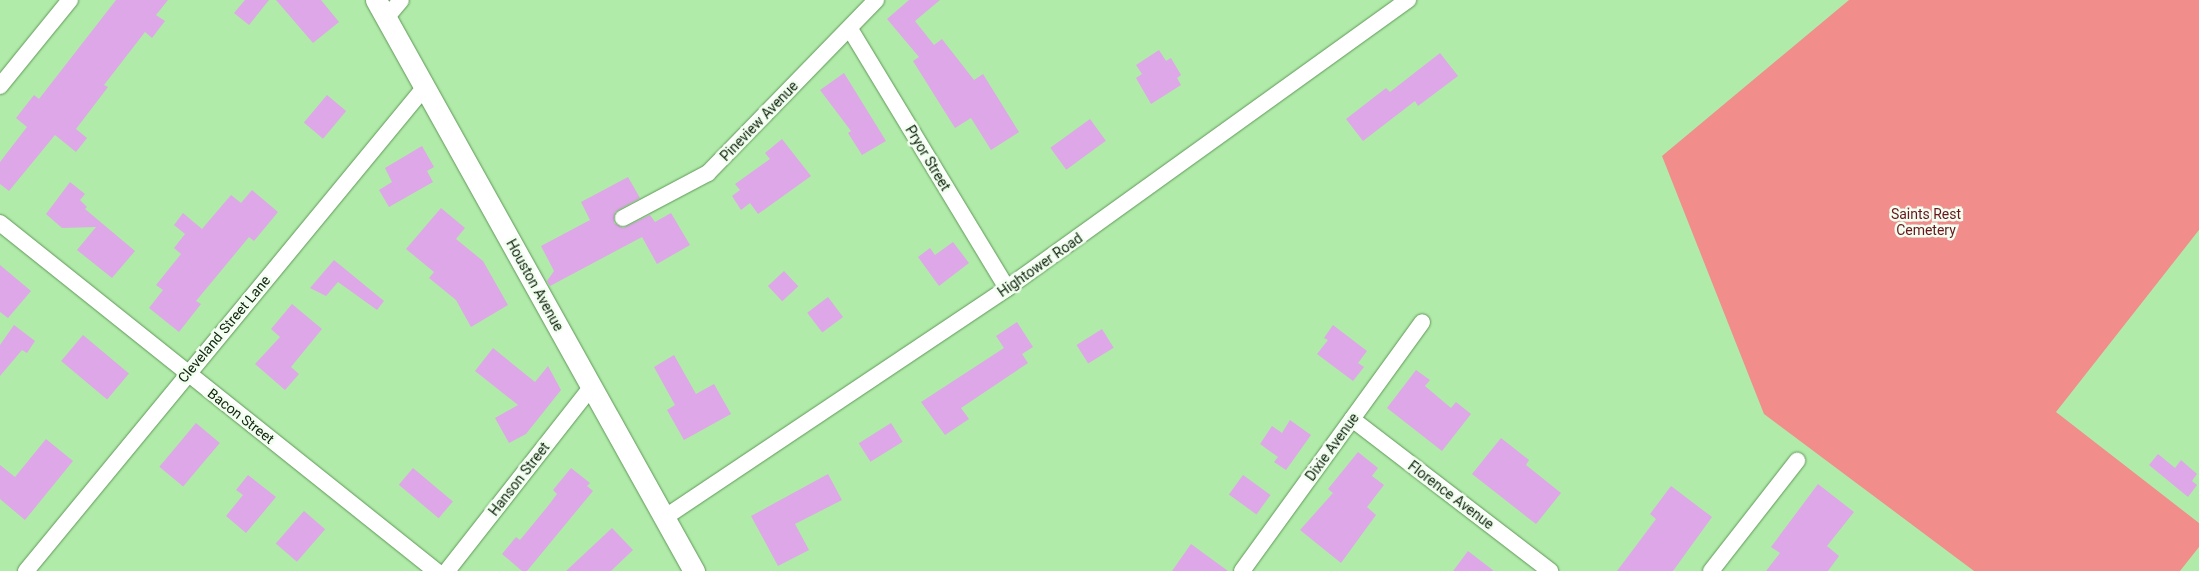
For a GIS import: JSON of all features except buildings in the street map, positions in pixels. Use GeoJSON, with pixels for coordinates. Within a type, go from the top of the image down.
{"type":"FeatureCollection","features":[{"type":"Feature","properties":{"kind":"street"},"geometry":{"type":"LineString","coordinates":[[0,86],[70,0]]}},
{"type":"Feature","properties":{"kind":"street"},"geometry":{"type":"LineString","coordinates":[[380,9],[401,0]]}},
{"type":"Feature","properties":{"kind":"street","name":"Pineview Avenue"},"geometry":{"type":"LineString","coordinates":[[622,218],[708,173],[876,0]]}},
{"type":"Feature","properties":{"kind":"street","name":"Hightower Road"},"geometry":{"type":"LineString","coordinates":[[664,518],[1007,288],[1408,0]]}},
{"type":"Feature","properties":{"kind":"street","name":"Houston Avenue"},"geometry":{"type":"LineString","coordinates":[[380,9],[694,571]]}},
{"type":"Feature","properties":{"kind":"street","name":"Pryor Street"},"geometry":{"type":"LineString","coordinates":[[850,28],[1007,288]]}},
{"type":"Feature","properties":{"kind":"street","name":"Cleveland Street Lane"},"geometry":{"type":"LineString","coordinates":[[26,571],[424,88]]}},
{"type":"Feature","properties":{"kind":"street","name":"Bacon Street"},"geometry":{"type":"LineString","coordinates":[[0,223],[436,571]]}},
{"type":"Feature","properties":{"kind":"street","name":"Dixie Avenue"},"geometry":{"type":"LineString","coordinates":[[1242,571],[1422,322]]}},
{"type":"Feature","properties":{"kind":"street","name":"Hanson Street"},"geometry":{"type":"LineString","coordinates":[[447,571],[592,386]]}},
{"type":"Feature","properties":{"kind":"street","name":"Florence Avenue"},"geometry":{"type":"LineString","coordinates":[[1352,419],[1550,571]]}},
{"type":"Feature","properties":{"kind":"street"},"geometry":{"type":"LineString","coordinates":[[1711,571],[1797,461]]}},
{"type":"Feature","properties":{"kind":"green space","name":"Saints Rest Cemetery"},"geometry":{"type":"Polygon","coordinates":[[[1849,0],[2199,0],[2199,230],[2056,412],[2199,523],[2199,547],[2180,571],[1974,571],[1764,414],[1662,156],[1849,0]]]}}]}
